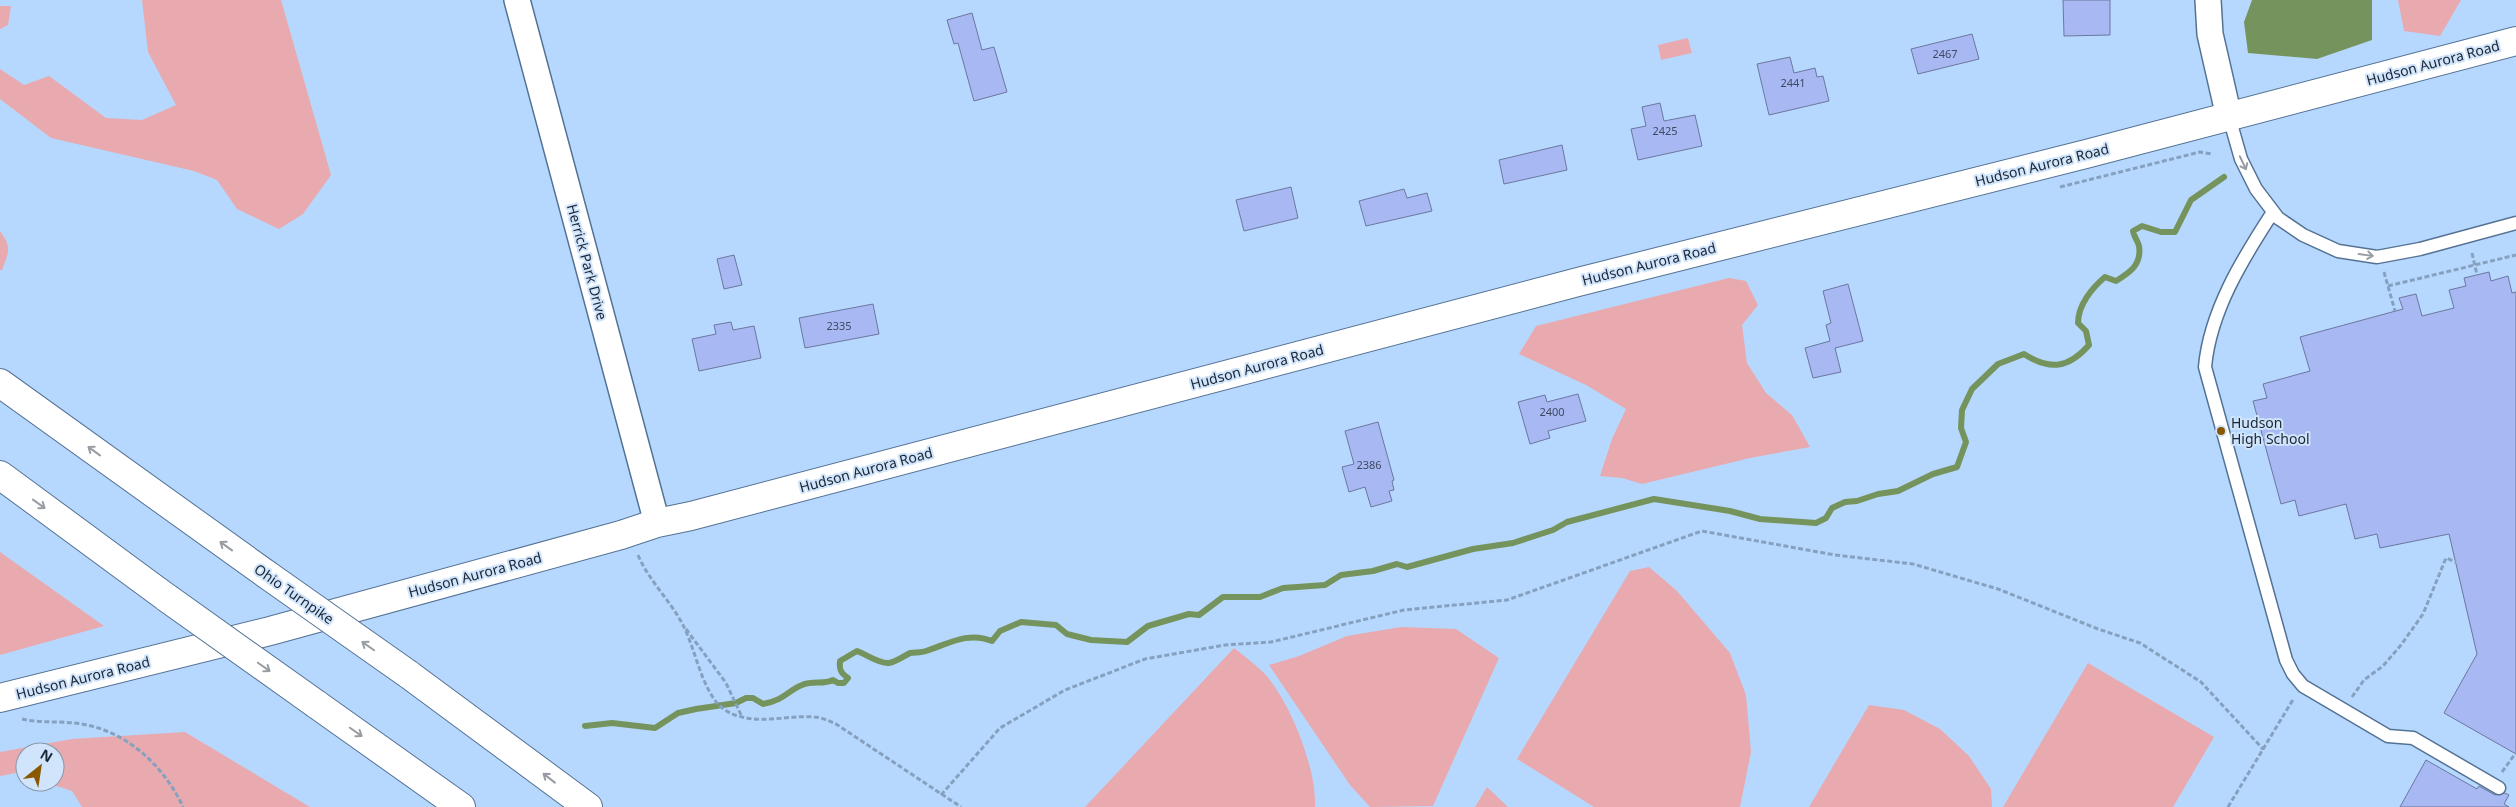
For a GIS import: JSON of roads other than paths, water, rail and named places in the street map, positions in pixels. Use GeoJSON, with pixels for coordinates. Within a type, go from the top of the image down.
{"type":"FeatureCollection","features":[{"type":"Feature","properties":{"kind":"main road","name":"Hudson Aurora Road"},"geometry":{"type":"LineString","coordinates":[[7,707],[270,631],[621,536],[658,523],[691,516],[1578,282],[2229,117],[2516,41]]}},
{"type":"Feature","properties":{"kind":"main road","name":"Ohio Turnpike"},"geometry":{"type":"LineString","coordinates":[[0,383],[408,674],[588,807]]}},
{"type":"Feature","properties":{"kind":"main road"},"geometry":{"type":"LineString","coordinates":[[0,475],[167,598],[460,807]]}},
{"type":"Feature","properties":{"kind":"street","name":"Herrick Park Drive"},"geometry":{"type":"LineString","coordinates":[[518,0],[580,241],[658,523]]}},
{"type":"Feature","properties":{"kind":"street"},"geometry":{"type":"LineString","coordinates":[[2208,0],[2210,34],[2229,117]]}},
{"type":"Feature","properties":{"kind":"lane"},"geometry":{"type":"LineString","coordinates":[[2229,117],[2241,159],[2256,189],[2273,212],[2278,218],[2303,235],[2338,251],[2377,257],[2420,249],[2516,222]]}},
{"type":"Feature","properties":{"kind":"lane"},"geometry":{"type":"LineString","coordinates":[[2273,212],[2241,264],[2218,314],[2207,347],[2205,367],[2281,643],[2293,674],[2303,686],[2388,736],[2413,738],[2496,787]]}},
{"type":"Feature","properties":{"kind":"waterway"},"geometry":{"type":"LineString","coordinates":[[585,726],[612,723],[655,728],[678,713],[736,703],[746,698],[753,698],[763,704],[781,698],[797,687],[806,684],[833,680],[838,683],[844,683],[848,678],[841,671],[840,661],[857,651],[889,663],[910,653],[924,652],[966,638],[975,637],[992,641],[1000,631],[1021,622],[1056,625],[1067,634],[1091,640],[1127,642],[1148,626],[1189,614],[1199,615],[1223,597],[1260,597],[1283,588],[1325,585],[1341,575],[1373,571],[1397,564],[1407,567],[1473,549],[1513,543],[1553,530],[1567,522],[1654,499],[1730,511],[1760,519],[1816,523],[1826,518],[1832,508],[1845,502],[1898,491],[1933,474],[1957,467],[1966,442],[1961,428],[1962,410],[1972,389],[1998,364],[2024,354],[2042,363],[2051,365],[2066,362],[2082,353],[2089,345],[2086,331],[2078,323],[2080,310],[2095,286],[2105,277],[2116,281],[2134,268],[2138,258],[2139,246],[2133,231],[2142,226],[2161,232],[2175,232],[2191,200],[2224,177]]}},
{"type":"Feature","properties":{"kind":"place","name":"Hudson High School"},"geometry":{"type":"Point","coordinates":[2221,431]}}]}
